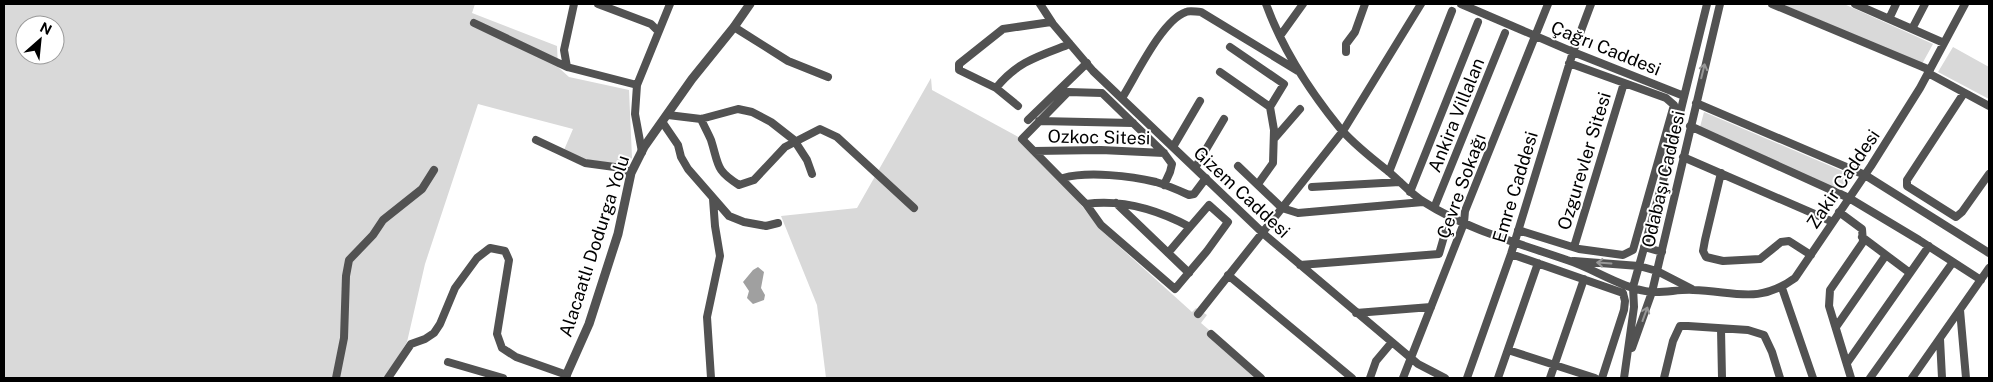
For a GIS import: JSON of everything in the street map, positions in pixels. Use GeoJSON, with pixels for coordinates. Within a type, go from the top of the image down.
{"type":"FeatureCollection","features":[{"type":"Feature","properties":{"kind":"street"},"geometry":{"type":"LineString","coordinates":[[567,68],[564,50],[574,4]]}},
{"type":"Feature","properties":{"kind":"street"},"geometry":{"type":"LineString","coordinates":[[598,4],[651,24],[658,31]]}},
{"type":"Feature","properties":{"kind":"street"},"geometry":{"type":"LineString","coordinates":[[642,152],[635,114],[636,85],[670,4]]}},
{"type":"Feature","properties":{"kind":"street","name":"Alacaatlı Dodurga Yolu"},"geometry":{"type":"LineString","coordinates":[[566,377],[589,324],[618,234],[631,173],[642,152],[692,79],[750,4]]}},
{"type":"Feature","properties":{"kind":"street","name":"Gizem Caddesi"},"geometry":{"type":"LineString","coordinates":[[1040,4],[1051,22],[1087,63],[1262,232],[1410,358],[1445,378]]}},
{"type":"Feature","properties":{"kind":"street"},"geometry":{"type":"LineString","coordinates":[[1266,4],[1299,72],[1344,131],[1423,202],[1464,223],[1513,244],[1570,261],[1634,287],[1652,292],[1694,290]]}},
{"type":"Feature","properties":{"kind":"street"},"geometry":{"type":"LineString","coordinates":[[1280,36],[1303,4]]}},
{"type":"Feature","properties":{"kind":"street"},"geometry":{"type":"LineString","coordinates":[[1346,52],[1346,44],[1355,32],[1366,4]]}},
{"type":"Feature","properties":{"kind":"street"},"geometry":{"type":"LineString","coordinates":[[1198,314],[1344,131],[1421,4]]}},
{"type":"Feature","properties":{"kind":"street","name":"Çağrı Caddesi"},"geometry":{"type":"LineString","coordinates":[[1461,4],[1573,52],[1684,96]]}},
{"type":"Feature","properties":{"kind":"street","name":"Çevre Sokağı"},"geometry":{"type":"LineString","coordinates":[[1403,378],[1464,223],[1465,211],[1548,4]]}},
{"type":"Feature","properties":{"kind":"street","name":"Emre Caddesi"},"geometry":{"type":"LineString","coordinates":[[1467,378],[1518,230],[1569,63],[1591,4]]}},
{"type":"Feature","properties":{"kind":"street","name":"Odabaşı Caddesi"},"geometry":{"type":"LineString","coordinates":[[1624,378],[1634,307],[1634,287],[1666,170],[1707,4]]}},
{"type":"Feature","properties":{"kind":"street","name":"Odabaşı Caddesi"},"geometry":{"type":"LineString","coordinates":[[1628,359],[1652,292],[1720,4]]}},
{"type":"Feature","properties":{"kind":"street"},"geometry":{"type":"LineString","coordinates":[[1772,4],[1929,72],[1989,106]]}},
{"type":"Feature","properties":{"kind":"street"},"geometry":{"type":"LineString","coordinates":[[1854,4],[1944,43]]}},
{"type":"Feature","properties":{"kind":"street"},"geometry":{"type":"LineString","coordinates":[[1889,18],[1896,4]]}},
{"type":"Feature","properties":{"kind":"street"},"geometry":{"type":"LineString","coordinates":[[1912,29],[1925,4]]}},
{"type":"Feature","properties":{"kind":"street","name":"Zakir Caddesi"},"geometry":{"type":"LineString","coordinates":[[1694,290],[1760,295],[1782,288],[1795,278],[1865,175],[1929,72],[1965,4]]}},
{"type":"Feature","properties":{"kind":"street"},"geometry":{"type":"LineString","coordinates":[[1122,98],[1162,31],[1174,18],[1188,11],[1201,12],[1299,72]]}},
{"type":"Feature","properties":{"kind":"street"},"geometry":{"type":"LineString","coordinates":[[1388,172],[1452,11]]}},
{"type":"Feature","properties":{"kind":"street"},"geometry":{"type":"LineString","coordinates":[[474,22],[567,68],[636,85]]}},
{"type":"Feature","properties":{"kind":"street"},"geometry":{"type":"LineString","coordinates":[[1018,106],[996,88],[959,70],[959,64],[1003,29],[1051,22]]}},
{"type":"Feature","properties":{"kind":"street","name":"Ankira Villalan"},"geometry":{"type":"LineString","coordinates":[[1410,192],[1478,22]]}},
{"type":"Feature","properties":{"kind":"street"},"geometry":{"type":"LineString","coordinates":[[734,27],[788,61],[828,77]]}},
{"type":"Feature","properties":{"kind":"street","name":"Ankira Villalan"},"geometry":{"type":"LineString","coordinates":[[1434,208],[1505,33]]}},
{"type":"Feature","properties":{"kind":"street"},"geometry":{"type":"LineString","coordinates":[[996,88],[1008,74],[1022,63],[1070,44]]}},
{"type":"Feature","properties":{"kind":"street"},"geometry":{"type":"LineString","coordinates":[[1230,47],[1284,84],[1270,107],[1274,130],[1273,163],[1258,184]]}},
{"type":"Feature","properties":{"kind":"street"},"geometry":{"type":"LineString","coordinates":[[1028,120],[1087,63]]}},
{"type":"Feature","properties":{"kind":"street","name":"Ozgurevler Sitesi"},"geometry":{"type":"LineString","coordinates":[[1518,230],[1574,247],[1623,256],[1633,250],[1674,105],[1666,98],[1569,63]]}},
{"type":"Feature","properties":{"kind":"street"},"geometry":{"type":"LineString","coordinates":[[1220,72],[1270,107]]}},
{"type":"Feature","properties":{"kind":"street","name":"Ozgurevler Sitesi"},"geometry":{"type":"LineString","coordinates":[[1574,247],[1624,83]]}},
{"type":"Feature","properties":{"kind":"street","name":"Ozkoc Sitesi"},"geometry":{"type":"LineString","coordinates":[[1164,185],[1172,164],[1164,153],[1102,93],[1068,92],[1022,139],[1063,178],[1086,204],[1101,225],[1176,289],[1228,222],[1209,205],[1190,227]]}},
{"type":"Feature","properties":{"kind":"street"},"geometry":{"type":"LineString","coordinates":[[1964,93],[1907,180],[1907,186],[1956,216],[1962,212],[1989,174]]}},
{"type":"Feature","properties":{"kind":"street"},"geometry":{"type":"LineString","coordinates":[[1173,146],[1200,101]]}},
{"type":"Feature","properties":{"kind":"street"},"geometry":{"type":"LineString","coordinates":[[1696,103],[1865,175],[1989,253]]}},
{"type":"Feature","properties":{"kind":"street"},"geometry":{"type":"LineString","coordinates":[[778,223],[766,226],[744,222],[729,216],[688,169],[665,119],[700,119],[738,109],[752,112],[771,122],[794,140],[807,160],[812,174]]}},
{"type":"Feature","properties":{"kind":"street"},"geometry":{"type":"LineString","coordinates":[[1274,139],[1300,109]]}},
{"type":"Feature","properties":{"kind":"street"},"geometry":{"type":"LineString","coordinates":[[700,119],[711,140],[716,162],[724,176],[739,185],[754,180],[777,153],[794,140],[820,129],[837,137],[914,208]]}},
{"type":"Feature","properties":{"kind":"street"},"geometry":{"type":"LineString","coordinates":[[1195,168],[1224,119]]}},
{"type":"Feature","properties":{"kind":"street","name":"Ozkoc Sitesi"},"geometry":{"type":"LineString","coordinates":[[1040,122],[1133,123]]}},
{"type":"Feature","properties":{"kind":"street"},"geometry":{"type":"LineString","coordinates":[[1690,126],[1849,198],[1981,280]]}},
{"type":"Feature","properties":{"kind":"street"},"geometry":{"type":"LineString","coordinates":[[536,140],[585,163],[622,168],[631,173]]}},
{"type":"Feature","properties":{"kind":"street","name":"Ozkoc Sitesi"},"geometry":{"type":"LineString","coordinates":[[1034,151],[1101,150],[1164,153]]}},
{"type":"Feature","properties":{"kind":"street"},"geometry":{"type":"LineString","coordinates":[[1683,157],[1833,222]]}},
{"type":"Feature","properties":{"kind":"street"},"geometry":{"type":"LineString","coordinates":[[1238,166],[1282,208],[1298,213],[1423,202]]}},
{"type":"Feature","properties":{"kind":"street"},"geometry":{"type":"LineString","coordinates":[[336,378],[344,338],[346,276],[349,260],[373,235],[383,220],[422,189],[434,170]]}},
{"type":"Feature","properties":{"kind":"street"},"geometry":{"type":"LineString","coordinates":[[1721,174],[1704,240],[1703,251],[1706,257],[1723,261],[1760,259],[1782,242],[1789,241],[1810,255]]}},
{"type":"Feature","properties":{"kind":"street"},"geometry":{"type":"LineString","coordinates":[[1063,178],[1082,175],[1122,177],[1164,185],[1189,195],[1194,194],[1206,178]]}},
{"type":"Feature","properties":{"kind":"street"},"geometry":{"type":"LineString","coordinates":[[1312,187],[1400,182]]}},
{"type":"Feature","properties":{"kind":"street"},"geometry":{"type":"LineString","coordinates":[[711,378],[707,317],[720,256],[713,199]]}},
{"type":"Feature","properties":{"kind":"street"},"geometry":{"type":"LineString","coordinates":[[1086,204],[1098,202],[1154,210],[1190,227],[1168,253]]}},
{"type":"Feature","properties":{"kind":"street"},"geometry":{"type":"LineString","coordinates":[[1116,204],[1189,273]]}},
{"type":"Feature","properties":{"kind":"street"},"geometry":{"type":"LineString","coordinates":[[1840,212],[1862,229],[1863,242],[1830,290],[1829,306],[1851,378]]}},
{"type":"Feature","properties":{"kind":"street"},"geometry":{"type":"LineString","coordinates":[[1300,265],[1440,254],[1450,216]]}},
{"type":"Feature","properties":{"kind":"street"},"geometry":{"type":"LineString","coordinates":[[1862,237],[1910,273]]}},
{"type":"Feature","properties":{"kind":"street"},"geometry":{"type":"LineString","coordinates":[[1847,363],[1929,246]]}},
{"type":"Feature","properties":{"kind":"street"},"geometry":{"type":"LineString","coordinates":[[1644,247],[1662,252]]}},
{"type":"Feature","properties":{"kind":"street"},"geometry":{"type":"LineString","coordinates":[[388,378],[411,344],[425,340],[434,333],[440,324],[455,288],[477,258],[490,248],[505,251],[509,260],[497,334],[502,348],[516,357],[566,377]]}},
{"type":"Feature","properties":{"kind":"street"},"geometry":{"type":"LineString","coordinates":[[1510,254],[1623,293],[1625,301],[1624,310],[1602,378]]}},
{"type":"Feature","properties":{"kind":"street"},"geometry":{"type":"LineString","coordinates":[[1836,328],[1886,255]]}},
{"type":"Feature","properties":{"kind":"street"},"geometry":{"type":"LineString","coordinates":[[1570,261],[1639,266],[1657,271],[1694,290]]}},
{"type":"Feature","properties":{"kind":"street"},"geometry":{"type":"LineString","coordinates":[[1870,378],[1953,262]]}},
{"type":"Feature","properties":{"kind":"street"},"geometry":{"type":"LineString","coordinates":[[1498,378],[1538,263]]}},
{"type":"Feature","properties":{"kind":"street"},"geometry":{"type":"LineString","coordinates":[[1915,376],[1989,268]]}},
{"type":"Feature","properties":{"kind":"street"},"geometry":{"type":"LineString","coordinates":[[1228,275],[1352,378]]}},
{"type":"Feature","properties":{"kind":"street"},"geometry":{"type":"LineString","coordinates":[[1550,378],[1584,279]]}},
{"type":"Feature","properties":{"kind":"street"},"geometry":{"type":"LineString","coordinates":[[1782,288],[1812,378]]}},
{"type":"Feature","properties":{"kind":"street"},"geometry":{"type":"LineString","coordinates":[[1356,313],[1431,307]]}},
{"type":"Feature","properties":{"kind":"street"},"geometry":{"type":"LineString","coordinates":[[1960,310],[1966,378]]}},
{"type":"Feature","properties":{"kind":"street"},"geometry":{"type":"LineString","coordinates":[[1664,378],[1673,341],[1680,326],[1748,330],[1764,335],[1772,352],[1780,378]]}},
{"type":"Feature","properties":{"kind":"street"},"geometry":{"type":"LineString","coordinates":[[1721,329],[1722,378]]}},
{"type":"Feature","properties":{"kind":"street"},"geometry":{"type":"LineString","coordinates":[[1211,334],[1261,378]]}},
{"type":"Feature","properties":{"kind":"street"},"geometry":{"type":"LineString","coordinates":[[1940,340],[1942,378]]}},
{"type":"Feature","properties":{"kind":"street"},"geometry":{"type":"LineString","coordinates":[[1370,378],[1376,361],[1392,342]]}},
{"type":"Feature","properties":{"kind":"street"},"geometry":{"type":"LineString","coordinates":[[1508,350],[1595,378]]}},
{"type":"Feature","properties":{"kind":"street"},"geometry":{"type":"LineString","coordinates":[[448,362],[503,378]]}},
{"type":"Feature","properties":{"kind":"shaded area"},"geometry":{"type":"Polygon","coordinates":[[[4,4],[475,4],[472,13],[557,46],[558,67],[569,77],[629,90],[632,158],[624,165],[583,159],[564,150],[573,129],[478,104],[425,264],[407,342],[385,378],[4,378],[4,4]]]}},
{"type":"Feature","properties":{"kind":"shaded area"},"geometry":{"type":"Polygon","coordinates":[[[1782,4],[1844,4],[1933,44],[1922,64],[1782,4]]]}},
{"type":"Feature","properties":{"kind":"shaded area"},"geometry":{"type":"Polygon","coordinates":[[[1953,47],[1989,67],[1989,99],[1938,72],[1953,47]]]}},
{"type":"Feature","properties":{"kind":"shaded area"},"geometry":{"type":"Polygon","coordinates":[[[931,78],[932,90],[1022,139],[1065,185],[1102,231],[1192,312],[1196,308],[1207,315],[1201,323],[1265,378],[826,378],[817,305],[781,216],[857,208],[931,78]]]}},
{"type":"Feature","properties":{"kind":"shaded area"},"geometry":{"type":"Polygon","coordinates":[[[1704,112],[1854,176],[1842,192],[1700,127],[1704,112]]]}},
{"type":"Feature","properties":{"kind":"shaded area"},"geometry":{"type":"Polygon","coordinates":[[[758,267],[764,272],[761,288],[765,295],[764,300],[753,304],[747,298],[749,291],[743,282],[758,267]]]}}]}
